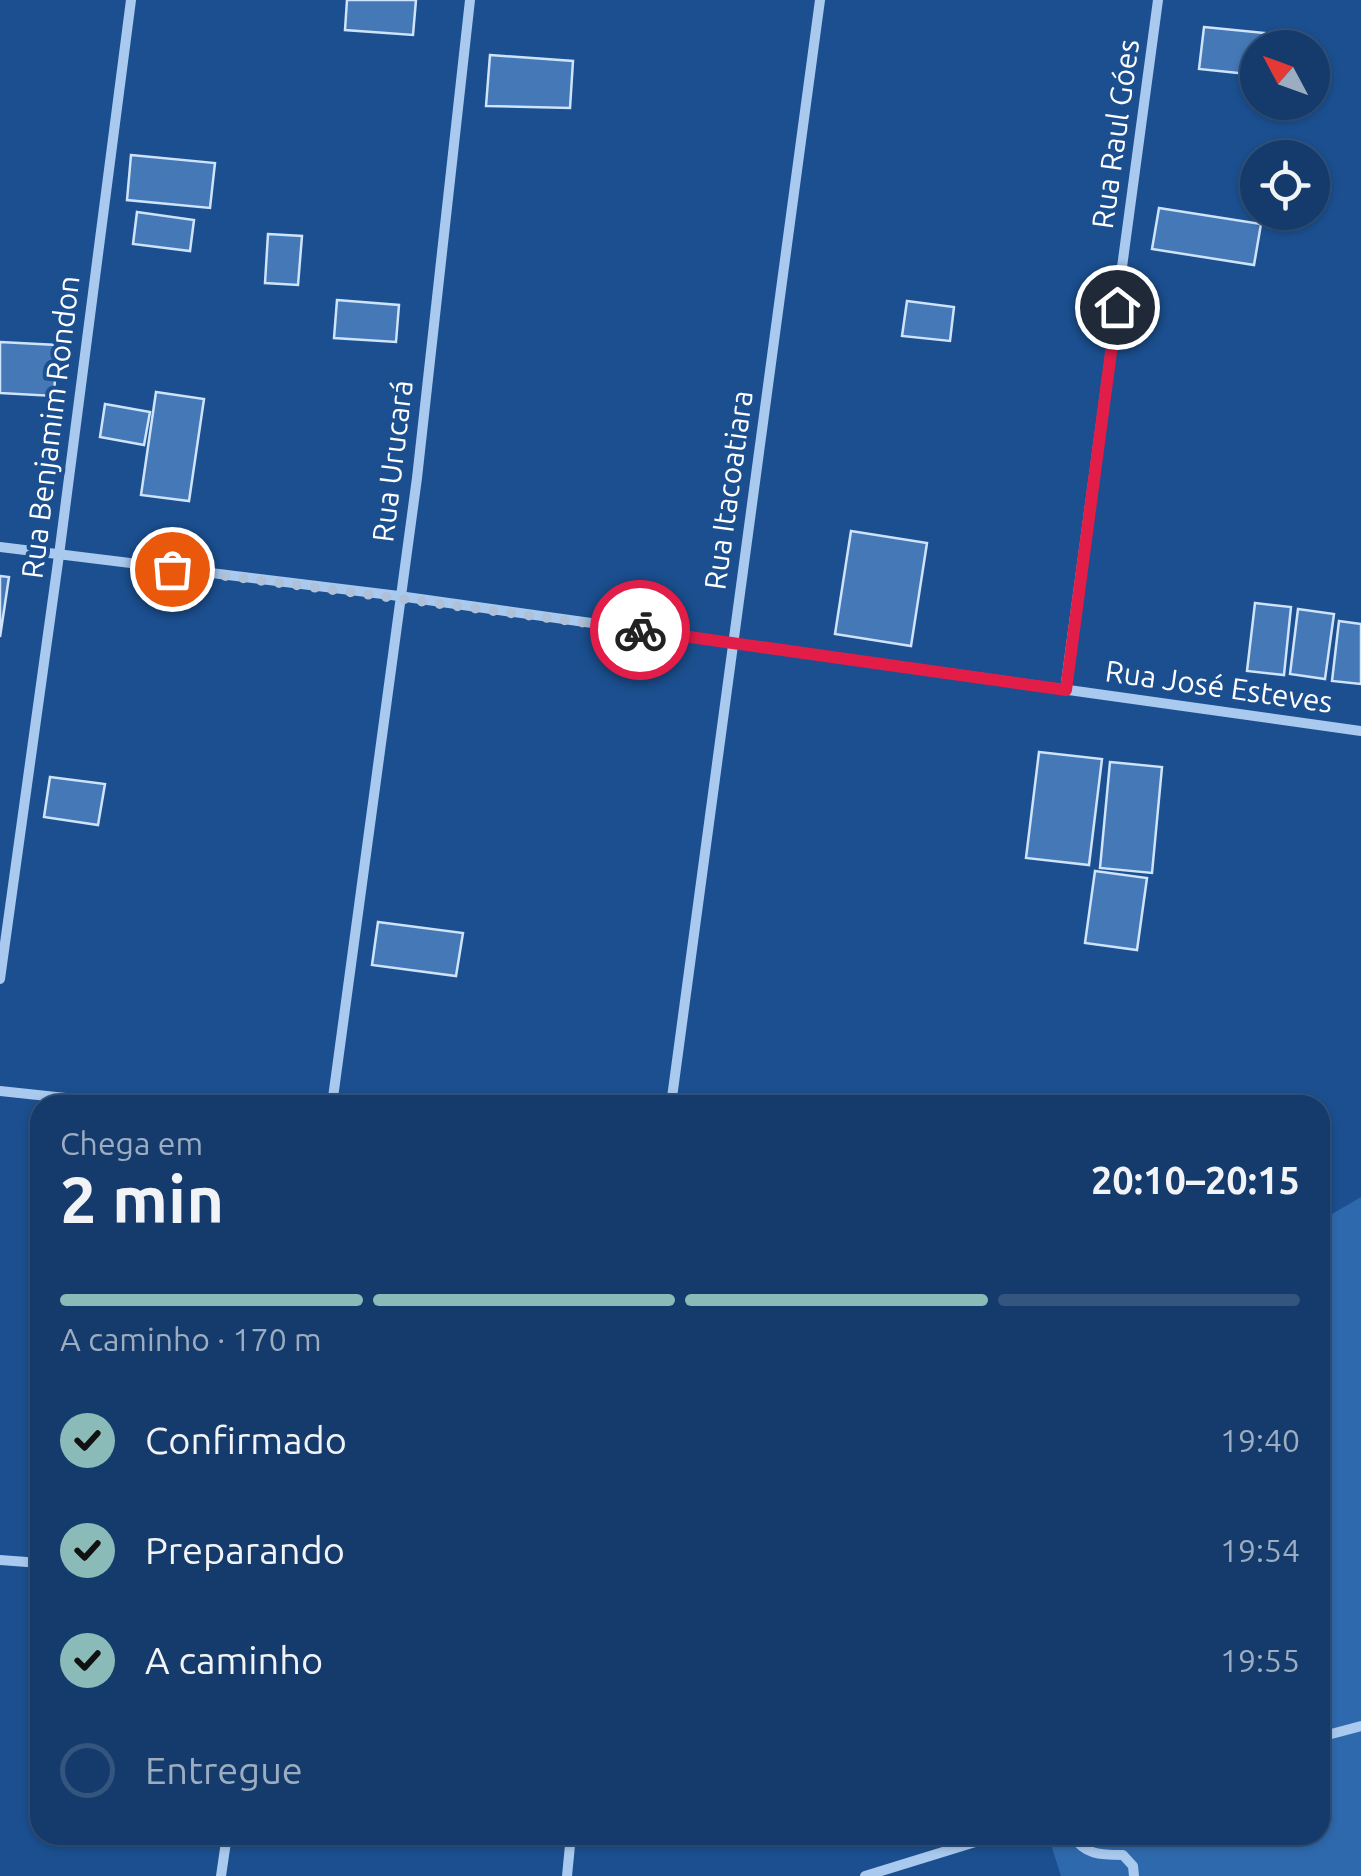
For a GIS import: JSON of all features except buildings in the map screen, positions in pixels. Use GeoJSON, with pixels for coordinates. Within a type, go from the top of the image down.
{"type":"FeatureCollection","features":[{"type":"Feature","properties":{"kind":"street","name":"Rua Benjamim Rondon"},"geometry":{"type":"LineString","coordinates":[[0,979],[131,0]]}},
{"type":"Feature","properties":{"kind":"street","name":"Rua Urucará"},"geometry":{"type":"LineString","coordinates":[[333,1095],[418,478],[470,0]]}},
{"type":"Feature","properties":{"kind":"street","name":"Rua Itacoatiara"},"geometry":{"type":"LineString","coordinates":[[672,1095],[820,0]]}},
{"type":"Feature","properties":{"kind":"street","name":"Rua Raul Góes"},"geometry":{"type":"LineString","coordinates":[[1066,690],[1158,0]]}},
{"type":"Feature","properties":{"kind":"street","name":"Rua José Esteves"},"geometry":{"type":"LineString","coordinates":[[0,547],[399,596],[1361,731]]}},
{"type":"Feature","properties":{"kind":"street"},"geometry":{"type":"LineString","coordinates":[[0,1091],[38,1095]]}},
{"type":"Feature","properties":{"kind":"street"},"geometry":{"type":"LineString","coordinates":[[0,1560],[30,1562]]}},
{"type":"Feature","properties":{"kind":"street"},"geometry":{"type":"LineString","coordinates":[[1330,1734],[1361,1726]]}},
{"type":"Feature","properties":{"kind":"street"},"geometry":{"type":"LineString","coordinates":[[221,1876],[226,1845]]}},
{"type":"Feature","properties":{"kind":"street"},"geometry":{"type":"LineString","coordinates":[[567,1876],[570,1845]]}},
{"type":"Feature","properties":{"kind":"street"},"geometry":{"type":"LineString","coordinates":[[864,1876],[965,1845]]}},
{"type":"Feature","properties":{"kind":"street"},"geometry":{"type":"LineString","coordinates":[[1077,1845],[1091,1854],[1123,1855],[1133,1866],[1134,1876]]}},
{"type":"Feature","properties":{"kind":"shaded area"},"geometry":{"type":"Polygon","coordinates":[[[1361,1197],[1361,1876],[1061,1876],[1051,1845],[1330,1845],[1330,1215],[1361,1197]]]}},
{"type":"Feature","properties":{"kind":"way so far"},"geometry":{"type":"LineString","coordinates":[[172,569],[640,630]]}},
{"type":"Feature","properties":{"kind":"route"},"geometry":{"type":"LineString","coordinates":[[640,630],[1066,690],[1117,307]]}}]}
